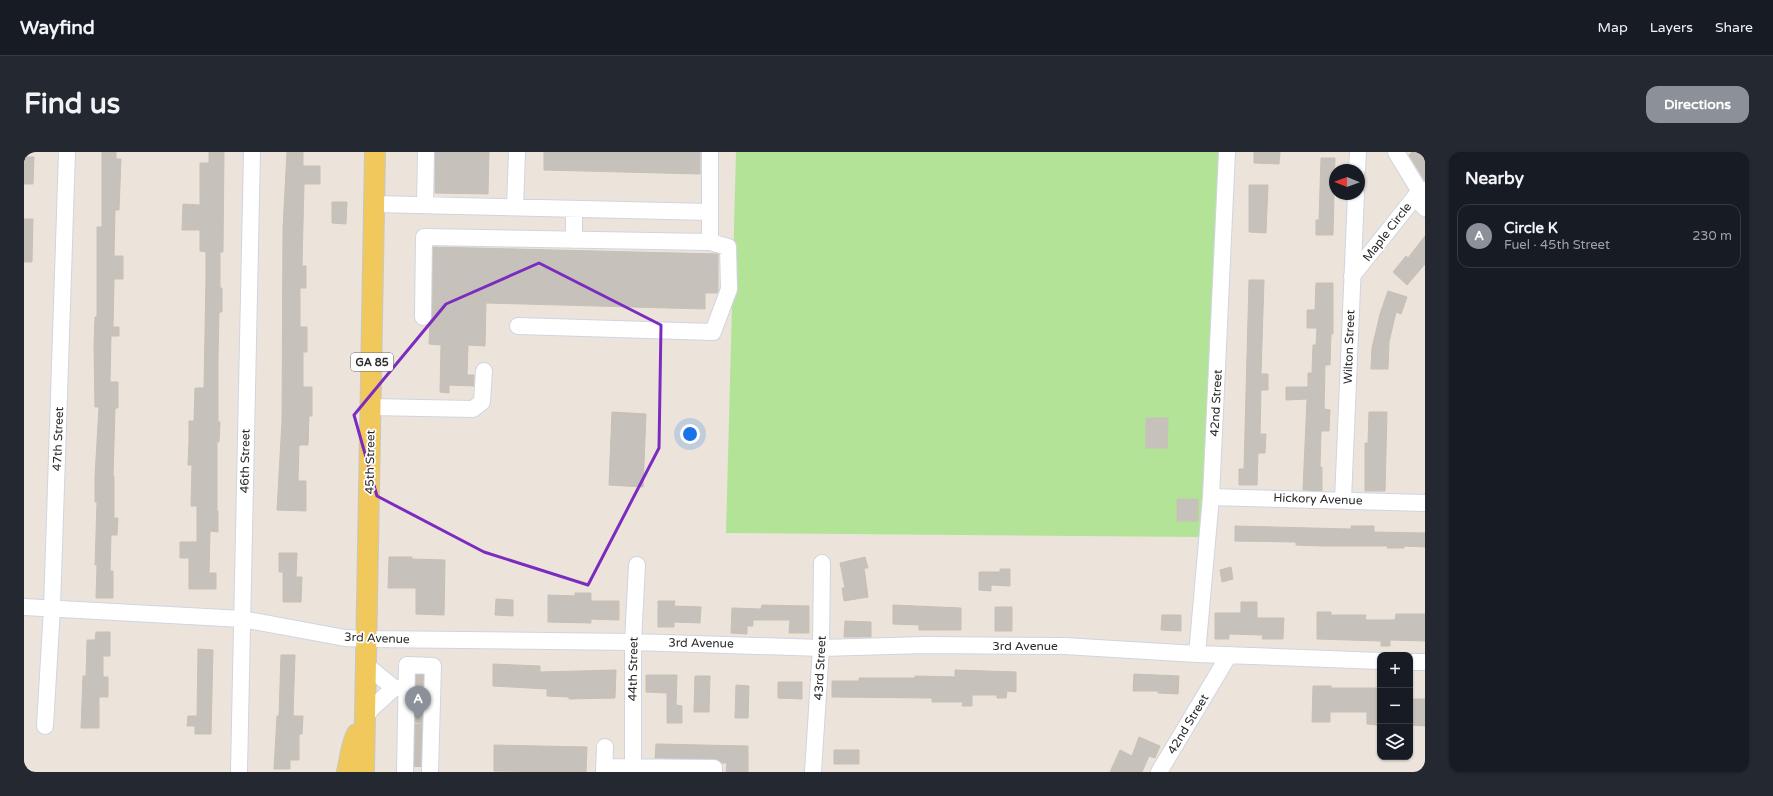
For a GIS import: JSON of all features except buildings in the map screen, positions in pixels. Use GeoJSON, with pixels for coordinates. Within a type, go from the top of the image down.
{"type":"FeatureCollection","features":[{"type":"Feature","properties":{"kind":"main road","name":"45th Street"},"geometry":{"type":"LineString","coordinates":[[364,772],[366,665],[368,639],[375,152]]}},
{"type":"Feature","properties":{"kind":"main road"},"geometry":{"type":"LineString","coordinates":[[347,772],[354,739],[365,719]]}},
{"type":"Feature","properties":{"kind":"main road"},"geometry":{"type":"LineString","coordinates":[[337,772],[348,744],[354,739]]}},
{"type":"Feature","properties":{"kind":"street","name":"47th Street"},"geometry":{"type":"LineString","coordinates":[[45,726],[52,608],[67,152]]}},
{"type":"Feature","properties":{"kind":"street","name":"46th Street"},"geometry":{"type":"LineString","coordinates":[[239,770],[252,152]]}},
{"type":"Feature","properties":{"kind":"street"},"geometry":{"type":"LineString","coordinates":[[425,205],[426,152]]}},
{"type":"Feature","properties":{"kind":"street"},"geometry":{"type":"LineString","coordinates":[[515,207],[517,152]]}},
{"type":"Feature","properties":{"kind":"street"},"geometry":{"type":"LineString","coordinates":[[710,152],[710,242]]}},
{"type":"Feature","properties":{"kind":"street","name":"42nd Street"},"geometry":{"type":"LineString","coordinates":[[1197,654],[1211,497],[1227,152]]}},
{"type":"Feature","properties":{"kind":"street"},"geometry":{"type":"LineString","coordinates":[[1357,164],[1358,152]]}},
{"type":"Feature","properties":{"kind":"street"},"geometry":{"type":"LineString","coordinates":[[1396,152],[1419,190],[1422,198]]}},
{"type":"Feature","properties":{"kind":"street","name":"Maple Circle"},"geometry":{"type":"LineString","coordinates":[[1352,276],[1422,198]]}},
{"type":"Feature","properties":{"kind":"street","name":"Wilton Street"},"geometry":{"type":"LineString","coordinates":[[1343,500],[1356,200]]}},
{"type":"Feature","properties":{"kind":"street"},"geometry":{"type":"LineString","coordinates":[[375,204],[710,212]]}},
{"type":"Feature","properties":{"kind":"street"},"geometry":{"type":"LineString","coordinates":[[574,209],[574,240]]}},
{"type":"Feature","properties":{"kind":"street"},"geometry":{"type":"LineString","coordinates":[[423,317],[424,238],[710,242],[728,247],[729,289],[713,332],[518,326]]}},
{"type":"Feature","properties":{"kind":"street"},"geometry":{"type":"LineString","coordinates":[[371,407],[474,409],[482,402],[484,371]]}},
{"type":"Feature","properties":{"kind":"street","name":"Hickory Avenue"},"geometry":{"type":"LineString","coordinates":[[1211,497],[1343,500],[1425,504]]}},
{"type":"Feature","properties":{"kind":"street","name":"43rd Street"},"geometry":{"type":"LineString","coordinates":[[813,772],[821,648],[822,563]]}},
{"type":"Feature","properties":{"kind":"street","name":"44th Street"},"geometry":{"type":"LineString","coordinates":[[633,770],[633,642],[637,565]]}},
{"type":"Feature","properties":{"kind":"street","name":"3rd Avenue"},"geometry":{"type":"LineString","coordinates":[[24,607],[242,619],[345,638],[368,639],[633,642],[821,648],[925,645],[1064,646],[1197,654],[1377,661]]}},
{"type":"Feature","properties":{"kind":"street"},"geometry":{"type":"LineString","coordinates":[[428,666],[429,640]]}},
{"type":"Feature","properties":{"kind":"street","name":"42nd Street"},"geometry":{"type":"LineString","coordinates":[[1159,772],[1229,655]]}},
{"type":"Feature","properties":{"kind":"street"},"geometry":{"type":"LineString","coordinates":[[1413,662],[1425,662]]}},
{"type":"Feature","properties":{"kind":"street"},"geometry":{"type":"LineString","coordinates":[[366,665],[415,690]]}},
{"type":"Feature","properties":{"kind":"street"},"geometry":{"type":"LineString","coordinates":[[365,719],[371,709],[415,690],[433,666],[406,665],[415,690],[418,716],[418,750]]}},
{"type":"Feature","properties":{"kind":"street"},"geometry":{"type":"LineString","coordinates":[[415,690],[418,716],[418,750]]}},
{"type":"Feature","properties":{"kind":"street"},"geometry":{"type":"LineString","coordinates":[[605,747],[604,770],[714,768],[714,772]]}},
{"type":"Feature","properties":{"kind":"highlighted area"},"geometry":{"type":"Polygon","coordinates":[[[539,263],[661,325],[659,448],[588,585],[484,552],[377,496],[354,415],[446,304],[539,263]]]}},
{"type":"Feature","properties":{"kind":"green space"},"geometry":{"type":"Polygon","coordinates":[[[736,152],[1220,152],[1200,537],[726,533],[736,152]]]}},
{"type":"Feature","properties":{"kind":"tunnel"},"geometry":{"type":"LineString","coordinates":[[413,681],[425,681]]}},
{"type":"Feature","properties":{"kind":"tunnel"},"geometry":{"type":"LineString","coordinates":[[413,699],[424,699]]}},
{"type":"Feature","properties":{"kind":"tunnel"},"geometry":{"type":"LineString","coordinates":[[413,715],[424,716]]}},
{"type":"Feature","properties":{"kind":"tunnel"},"geometry":{"type":"LineString","coordinates":[[412,732],[424,732]]}},
{"type":"Feature","properties":{"kind":"tunnel"},"geometry":{"type":"LineString","coordinates":[[412,746],[423,747]]}},
{"type":"Feature","properties":{"kind":"tunnel"},"geometry":{"type":"LineString","coordinates":[[411,759],[423,759]]}},
{"type":"Feature","properties":{"kind":"place","name":"Circle K"},"geometry":{"type":"Point","coordinates":[418,719]}}]}
